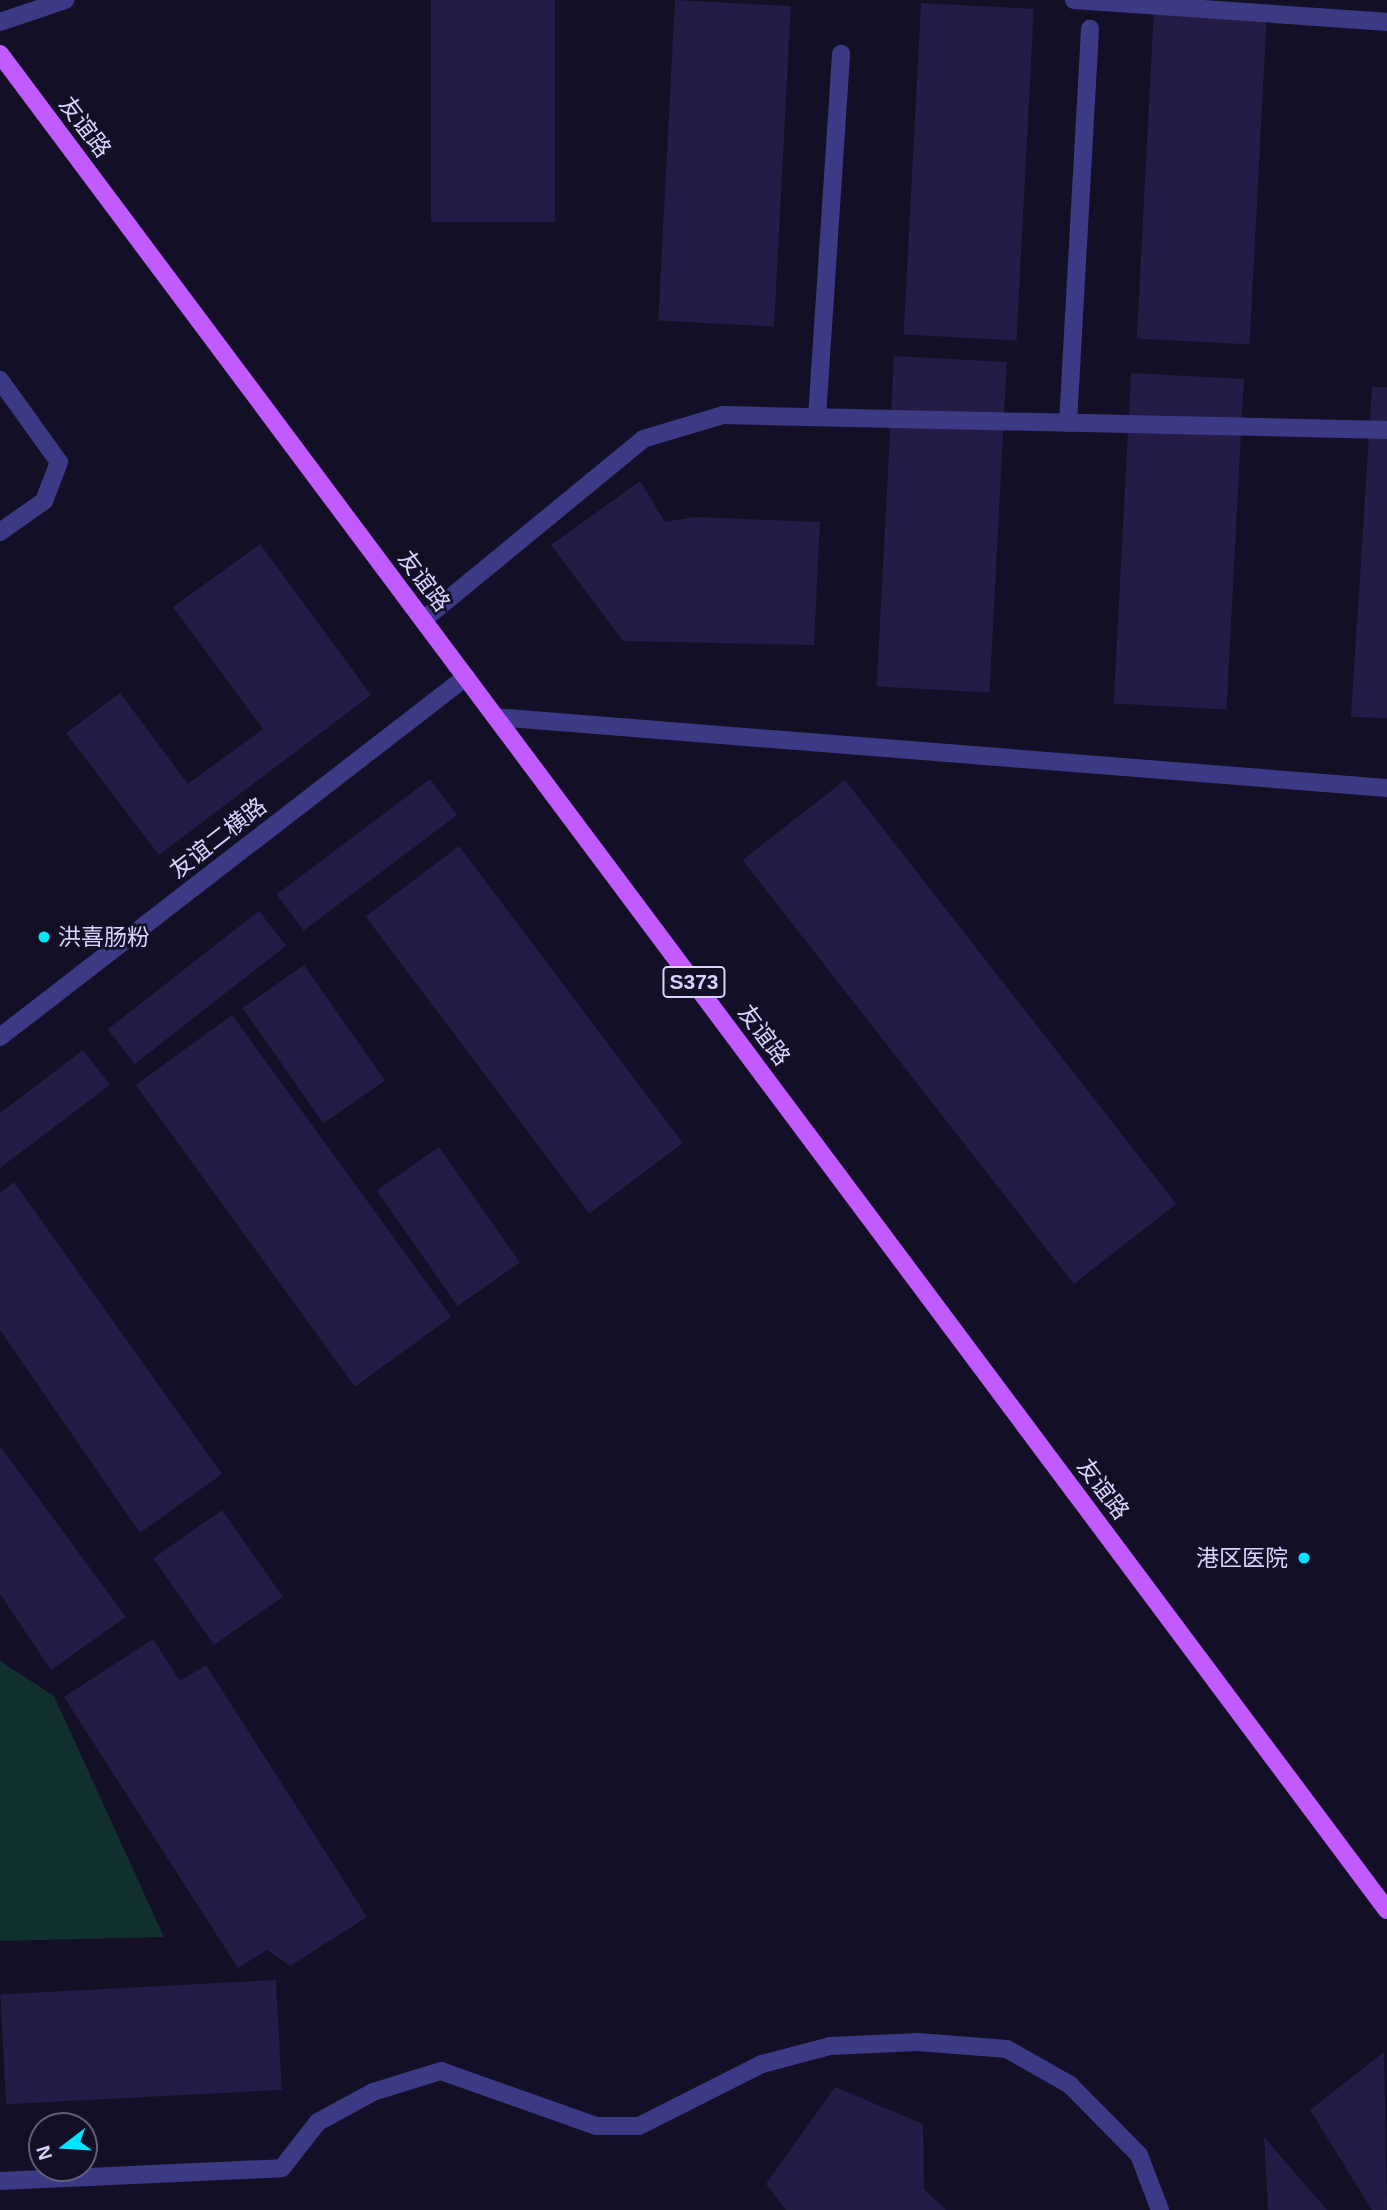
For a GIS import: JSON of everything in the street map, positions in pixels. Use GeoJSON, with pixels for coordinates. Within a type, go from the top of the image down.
{"type":"FeatureCollection","features":[{"type":"Feature","properties":{"kind":"main road","name":"友谊路"},"geometry":{"type":"LineString","coordinates":[[0,54],[1387,1910]]}},
{"type":"Feature","properties":{"kind":"street"},"geometry":{"type":"LineString","coordinates":[[0,22],[65,0]]}},
{"type":"Feature","properties":{"kind":"street"},"geometry":{"type":"LineString","coordinates":[[1074,0],[1387,22]]}},
{"type":"Feature","properties":{"kind":"street"},"geometry":{"type":"LineString","coordinates":[[1068,423],[1090,29]]}},
{"type":"Feature","properties":{"kind":"street"},"geometry":{"type":"LineString","coordinates":[[817,417],[841,54]]}},
{"type":"Feature","properties":{"kind":"street"},"geometry":{"type":"LineString","coordinates":[[0,380],[60,462],[44,501],[0,532]]}},
{"type":"Feature","properties":{"kind":"street"},"geometry":{"type":"LineString","coordinates":[[423,620],[643,439],[723,415],[1387,430]]}},
{"type":"Feature","properties":{"kind":"street","name":"友谊二横路"},"geometry":{"type":"LineString","coordinates":[[0,1037],[466,677]]}},
{"type":"Feature","properties":{"kind":"street"},"geometry":{"type":"LineString","coordinates":[[495,717],[1387,788]]}},
{"type":"Feature","properties":{"kind":"street"},"geometry":{"type":"LineString","coordinates":[[0,2181],[282,2168],[318,2122],[373,2092],[441,2071],[596,2126],[639,2126],[762,2064],[830,2046],[918,2042],[1007,2049],[1070,2085],[1139,2155],[1160,2210]]}},
{"type":"Feature","properties":{"kind":"green space"},"geometry":{"type":"Polygon","coordinates":[[[0,1661],[54,1696],[164,1937],[0,1941],[0,1661]]]}},
{"type":"Feature","properties":{"kind":"building"},"geometry":{"type":"Polygon","coordinates":[[[431,0],[555,0],[555,222],[431,222],[431,0]]]}},
{"type":"Feature","properties":{"kind":"building"},"geometry":{"type":"Polygon","coordinates":[[[675,0],[791,6],[774,327],[658,321],[675,0]]]}},
{"type":"Feature","properties":{"kind":"building"},"geometry":{"type":"Polygon","coordinates":[[[921,3],[1034,9],[1016,340],[904,335],[921,3]]]}},
{"type":"Feature","properties":{"kind":"building"},"geometry":{"type":"Polygon","coordinates":[[[1154,9],[1267,15],[1250,344],[1137,339],[1154,9]]]}},
{"type":"Feature","properties":{"kind":"building"},"geometry":{"type":"Polygon","coordinates":[[[894,356],[1007,362],[990,692],[877,687],[894,356]]]}},
{"type":"Feature","properties":{"kind":"building"},"geometry":{"type":"Polygon","coordinates":[[[1131,373],[1244,379],[1227,709],[1114,704],[1131,373]]]}},
{"type":"Feature","properties":{"kind":"building"},"geometry":{"type":"Polygon","coordinates":[[[1372,387],[1387,387],[1387,718],[1351,717],[1372,387]]]}},
{"type":"Feature","properties":{"kind":"building"},"geometry":{"type":"Polygon","coordinates":[[[640,481],[665,522],[694,517],[820,522],[814,645],[623,641],[551,545],[640,481]]]}},
{"type":"Feature","properties":{"kind":"building"},"geometry":{"type":"Polygon","coordinates":[[[260,544],[371,695],[159,855],[66,733],[120,693],[188,784],[263,729],[173,607],[260,544]]]}},
{"type":"Feature","properties":{"kind":"building"},"geometry":{"type":"Polygon","coordinates":[[[430,779],[457,815],[304,930],[277,895],[430,779]]]}},
{"type":"Feature","properties":{"kind":"building"},"geometry":{"type":"Polygon","coordinates":[[[845,780],[1176,1204],[1074,1284],[743,860],[845,780]]]}},
{"type":"Feature","properties":{"kind":"building"},"geometry":{"type":"Polygon","coordinates":[[[459,846],[683,1143],[589,1214],[366,916],[459,846]]]}},
{"type":"Feature","properties":{"kind":"building"},"geometry":{"type":"Polygon","coordinates":[[[259,911],[286,946],[135,1064],[108,1029],[259,911]]]}},
{"type":"Feature","properties":{"kind":"building"},"geometry":{"type":"Polygon","coordinates":[[[304,965],[385,1081],[323,1124],[243,1008],[304,965]]]}},
{"type":"Feature","properties":{"kind":"building"},"geometry":{"type":"Polygon","coordinates":[[[232,1015],[451,1317],[355,1387],[136,1085],[232,1015]]]}},
{"type":"Feature","properties":{"kind":"building"},"geometry":{"type":"Polygon","coordinates":[[[83,1050],[110,1085],[0,1168],[0,1113],[83,1050]]]}},
{"type":"Feature","properties":{"kind":"building"},"geometry":{"type":"Polygon","coordinates":[[[439,1147],[520,1263],[458,1306],[377,1191],[439,1147]]]}},
{"type":"Feature","properties":{"kind":"building"},"geometry":{"type":"Polygon","coordinates":[[[14,1182],[222,1474],[140,1533],[0,1330],[0,1193],[14,1182]]]}},
{"type":"Feature","properties":{"kind":"building"},"geometry":{"type":"Polygon","coordinates":[[[0,1446],[126,1617],[51,1670],[0,1594],[0,1446]]]}},
{"type":"Feature","properties":{"kind":"building"},"geometry":{"type":"Polygon","coordinates":[[[222,1510],[283,1597],[214,1645],[153,1558],[222,1510]]]}},
{"type":"Feature","properties":{"kind":"building"},"geometry":{"type":"Polygon","coordinates":[[[153,1639],[180,1681],[206,1665],[367,1917],[290,1966],[267,1950],[238,1968],[64,1697],[153,1639]]]}},
{"type":"Feature","properties":{"kind":"building"},"geometry":{"type":"Polygon","coordinates":[[[276,1980],[282,2090],[6,2104],[0,1994],[276,1980]]]}},
{"type":"Feature","properties":{"kind":"building"},"geometry":{"type":"Polygon","coordinates":[[[1384,2052],[1387,2210],[1372,2210],[1310,2110],[1384,2052]]]}},
{"type":"Feature","properties":{"kind":"building"},"geometry":{"type":"Polygon","coordinates":[[[835,2087],[923,2124],[924,2189],[946,2210],[786,2210],[766,2184],[835,2087]]]}},
{"type":"Feature","properties":{"kind":"building"},"geometry":{"type":"Polygon","coordinates":[[[1264,2137],[1327,2210],[1268,2210],[1264,2137]]]}},
{"type":"Feature","properties":{"kind":"place","name":"洪喜肠粉"},"geometry":{"type":"Point","coordinates":[44,937]}},
{"type":"Feature","properties":{"kind":"place","name":"港区医院"},"geometry":{"type":"Point","coordinates":[1304,1558]}}]}
